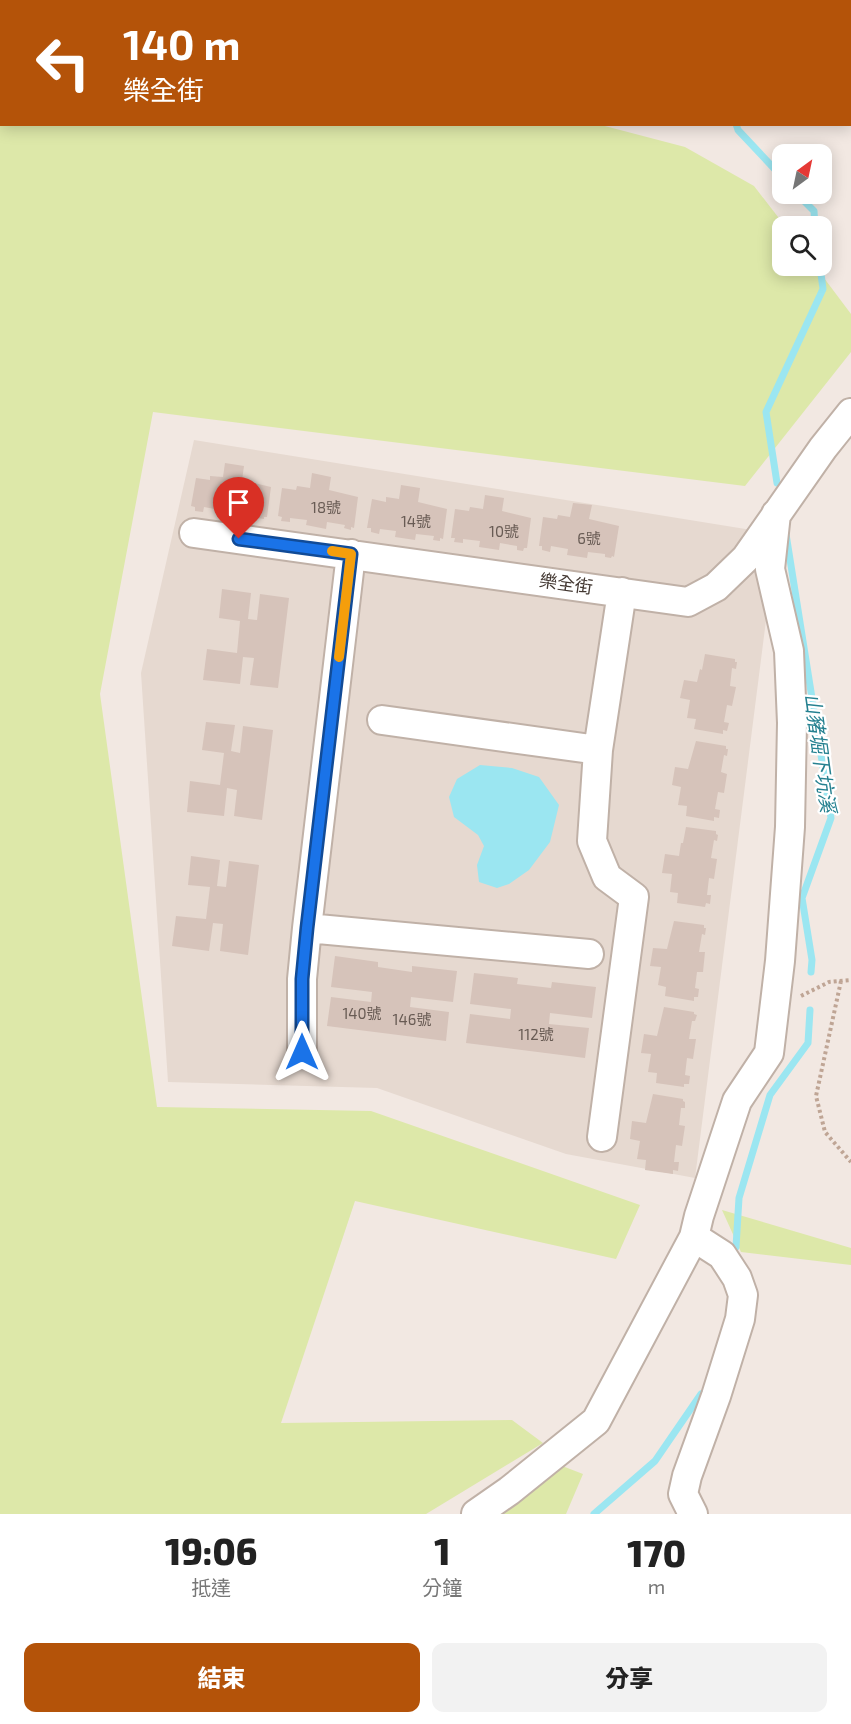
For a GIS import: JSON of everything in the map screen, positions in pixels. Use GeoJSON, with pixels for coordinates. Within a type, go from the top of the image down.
{"type":"FeatureCollection","features":[{"type":"Feature","properties":{"kind":"street","name":"樂全街"},"geometry":{"type":"LineString","coordinates":[[194,533],[688,602],[716,587],[746,558],[851,413]]}},
{"type":"Feature","properties":{"kind":"street"},"geometry":{"type":"LineString","coordinates":[[476,1514],[509,1491],[596,1421],[694,1237],[737,1101],[769,1053],[780,961],[790,827],[792,723],[789,651],[770,569],[776,514]]}},
{"type":"Feature","properties":{"kind":"street"},"geometry":{"type":"LineString","coordinates":[[302,1052],[302,979],[307,928],[351,554]]}},
{"type":"Feature","properties":{"kind":"street"},"geometry":{"type":"LineString","coordinates":[[602,1137],[634,897],[607,877],[592,841],[598,750],[622,592]]}},
{"type":"Feature","properties":{"kind":"street"},"geometry":{"type":"LineString","coordinates":[[382,720],[598,750]]}},
{"type":"Feature","properties":{"kind":"street"},"geometry":{"type":"LineString","coordinates":[[307,928],[588,954]]}},
{"type":"Feature","properties":{"kind":"street"},"geometry":{"type":"LineString","coordinates":[[693,1514],[683,1494],[687,1476],[737,1330],[743,1295],[737,1278],[722,1255],[694,1237]]}},
{"type":"Feature","properties":{"kind":"path"},"geometry":{"type":"LineString","coordinates":[[841,981],[816,1096],[825,1132],[851,1162]]}},
{"type":"Feature","properties":{"kind":"shaded area"},"geometry":{"type":"Polygon","coordinates":[[[194,440],[777,534],[695,1178],[566,1154],[377,1088],[168,1082],[141,673],[194,440]]]}},
{"type":"Feature","properties":{"kind":"green space"},"geometry":{"type":"Polygon","coordinates":[[[0,126],[605,126],[685,147],[754,186],[777,216],[772,216],[772,276],[822,276],[851,314],[851,352],[745,486],[153,412],[100,694],[157,1107],[371,1111],[640,1205],[616,1259],[355,1201],[281,1423],[512,1420],[543,1443],[426,1514],[0,1514],[0,126]]]}},
{"type":"Feature","properties":{"kind":"green space"},"geometry":{"type":"Polygon","coordinates":[[[722,1210],[851,1248],[851,1265],[741,1252],[722,1210]]]}},
{"type":"Feature","properties":{"kind":"green space"},"geometry":{"type":"Polygon","coordinates":[[[557,1464],[583,1474],[566,1514],[493,1514],[557,1464]]]}},
{"type":"Feature","properties":{"kind":"water"},"geometry":{"type":"Polygon","coordinates":[[[480,765],[512,768],[539,777],[559,805],[550,842],[529,870],[509,884],[497,888],[479,882],[477,865],[484,846],[478,835],[454,817],[449,797],[457,779],[480,765]]]}},
{"type":"Feature","properties":{"kind":"building"},"geometry":{"type":"Polygon","coordinates":[[[225,463],[244,466],[242,480],[271,487],[267,517],[257,518],[258,515],[240,512],[239,518],[219,515],[220,510],[204,507],[203,512],[195,511],[195,507],[191,506],[196,478],[210,480],[210,476],[223,477],[225,463]]]}},
{"type":"Feature","properties":{"kind":"building"},"geometry":{"type":"Polygon","coordinates":[[[312,473],[331,477],[329,490],[358,497],[354,528],[351,527],[351,530],[344,528],[345,525],[327,522],[326,529],[306,525],[307,520],[290,518],[290,522],[281,521],[282,517],[278,516],[282,488],[296,490],[297,486],[310,488],[312,473]]]}},
{"type":"Feature","properties":{"kind":"building"},"geometry":{"type":"Polygon","coordinates":[[[401,485],[420,488],[418,502],[447,509],[443,539],[433,540],[434,536],[416,534],[415,540],[395,537],[396,531],[380,529],[379,534],[367,528],[372,499],[386,502],[386,497],[399,499],[401,485]]]}},
{"type":"Feature","properties":{"kind":"building"},"geometry":{"type":"Polygon","coordinates":[[[485,495],[504,498],[502,511],[531,518],[527,548],[523,551],[517,550],[517,546],[500,543],[499,550],[479,547],[480,541],[463,539],[463,543],[454,542],[455,538],[451,538],[455,509],[469,511],[470,507],[483,509],[485,495]]]}},
{"type":"Feature","properties":{"kind":"building"},"geometry":{"type":"Polygon","coordinates":[[[573,503],[592,505],[589,519],[619,526],[614,557],[588,552],[587,558],[567,555],[568,549],[551,546],[550,552],[542,550],[542,546],[539,546],[543,517],[557,519],[558,515],[570,517],[573,503]]]}},
{"type":"Feature","properties":{"kind":"building"},"geometry":{"type":"Polygon","coordinates":[[[222,589],[251,593],[248,619],[257,620],[260,594],[289,598],[278,688],[250,685],[254,658],[243,657],[240,684],[203,680],[207,649],[237,653],[240,621],[219,618],[222,589]]]}},
{"type":"Feature","properties":{"kind":"building"},"geometry":{"type":"Polygon","coordinates":[[[705,654],[735,659],[737,662],[736,669],[732,668],[730,686],[736,687],[732,706],[727,705],[724,722],[729,723],[727,731],[723,730],[723,734],[694,729],[696,719],[687,718],[690,700],[680,698],[684,680],[697,682],[705,654]]]}},
{"type":"Feature","properties":{"kind":"building"},"geometry":{"type":"Polygon","coordinates":[[[206,722],[235,725],[231,751],[240,753],[243,726],[273,730],[262,820],[234,816],[237,790],[227,788],[224,816],[187,812],[190,781],[220,785],[224,753],[202,750],[206,722]]]}},
{"type":"Feature","properties":{"kind":"building"},"geometry":{"type":"Polygon","coordinates":[[[696,741],[726,746],[728,749],[727,756],[724,755],[721,772],[727,774],[724,793],[718,792],[715,809],[720,810],[719,818],[714,817],[714,821],[686,816],[687,806],[678,805],[681,787],[672,785],[675,767],[688,769],[696,741]]]}},
{"type":"Feature","properties":{"kind":"building"},"geometry":{"type":"Polygon","coordinates":[[[686,827],[716,831],[718,835],[717,841],[714,840],[711,858],[717,859],[714,879],[709,878],[707,895],[711,895],[710,904],[706,903],[705,907],[677,903],[678,893],[670,892],[672,874],[662,873],[665,854],[679,856],[686,827]]]}},
{"type":"Feature","properties":{"kind":"building"},"geometry":{"type":"Polygon","coordinates":[[[191,856],[220,860],[217,886],[226,887],[229,861],[259,865],[248,955],[220,951],[223,924],[213,923],[209,951],[172,946],[176,916],[206,919],[210,887],[188,885],[191,856]]]}},
{"type":"Feature","properties":{"kind":"building"},"geometry":{"type":"Polygon","coordinates":[[[674,921],[704,925],[706,928],[705,935],[702,934],[699,952],[705,952],[703,972],[697,972],[695,988],[699,989],[698,997],[694,997],[694,1001],[665,996],[666,987],[658,985],[661,967],[650,966],[653,948],[667,949],[674,921]]]}},
{"type":"Feature","properties":{"kind":"building"},"geometry":{"type":"Polygon","coordinates":[[[335,956],[378,962],[378,967],[412,972],[412,966],[457,971],[453,1002],[411,997],[410,1007],[449,1012],[446,1041],[327,1026],[331,997],[371,1002],[372,992],[331,987],[335,956]]]}},
{"type":"Feature","properties":{"kind":"building"},"geometry":{"type":"Polygon","coordinates":[[[474,973],[518,978],[517,984],[551,988],[552,982],[596,987],[592,1018],[550,1013],[549,1024],[589,1028],[585,1058],[466,1043],[470,1014],[510,1019],[511,1009],[470,1004],[474,973]]]}},
{"type":"Feature","properties":{"kind":"building"},"geometry":{"type":"Polygon","coordinates":[[[664,1007],[694,1012],[697,1015],[695,1021],[692,1021],[689,1039],[696,1039],[693,1059],[687,1058],[685,1075],[690,1076],[689,1084],[684,1084],[684,1087],[656,1083],[657,1073],[648,1072],[651,1054],[641,1053],[644,1034],[657,1036],[664,1007]]]}},
{"type":"Feature","properties":{"kind":"building"},"geometry":{"type":"Polygon","coordinates":[[[653,1094],[683,1099],[685,1102],[685,1108],[681,1108],[679,1125],[685,1126],[682,1146],[676,1145],[674,1162],[679,1162],[678,1171],[673,1170],[673,1174],[645,1170],[646,1160],[637,1159],[640,1141],[630,1139],[632,1121],[646,1123],[653,1094]]]}},
{"type":"Feature","properties":{"kind":"waterway","name":"山豬堀下坑溪"},"geometry":{"type":"LineString","coordinates":[[737,126],[772,166]]}},
{"type":"Feature","properties":{"kind":"waterway","name":"山豬堀下坑溪"},"geometry":{"type":"LineString","coordinates":[[807,204],[814,211],[814,216]]}},
{"type":"Feature","properties":{"kind":"waterway","name":"山豬堀下坑溪"},"geometry":{"type":"LineString","coordinates":[[777,483],[766,412],[823,289],[821,276]]}},
{"type":"Feature","properties":{"kind":"waterway","name":"山豬堀下坑溪"},"geometry":{"type":"LineString","coordinates":[[786,534],[831,818],[802,898],[812,960],[811,972]]}},
{"type":"Feature","properties":{"kind":"waterway","name":"山豬堀下坑溪"},"geometry":{"type":"LineString","coordinates":[[736,1247],[739,1198],[770,1095],[808,1043],[810,1010]]}},
{"type":"Feature","properties":{"kind":"waterway","name":"山豬堀下坑溪"},"geometry":{"type":"LineString","coordinates":[[594,1514],[655,1461],[701,1394]]}},
{"type":"Feature","properties":{"kind":"slow traffic"},"geometry":{"type":"LineString","coordinates":[[332,551],[351,554],[339,657]]}},
{"type":"Feature","properties":{"kind":"route"},"geometry":{"type":"LineString","coordinates":[[239,539],[351,554],[307,928],[302,979],[302,1052]]}}]}
